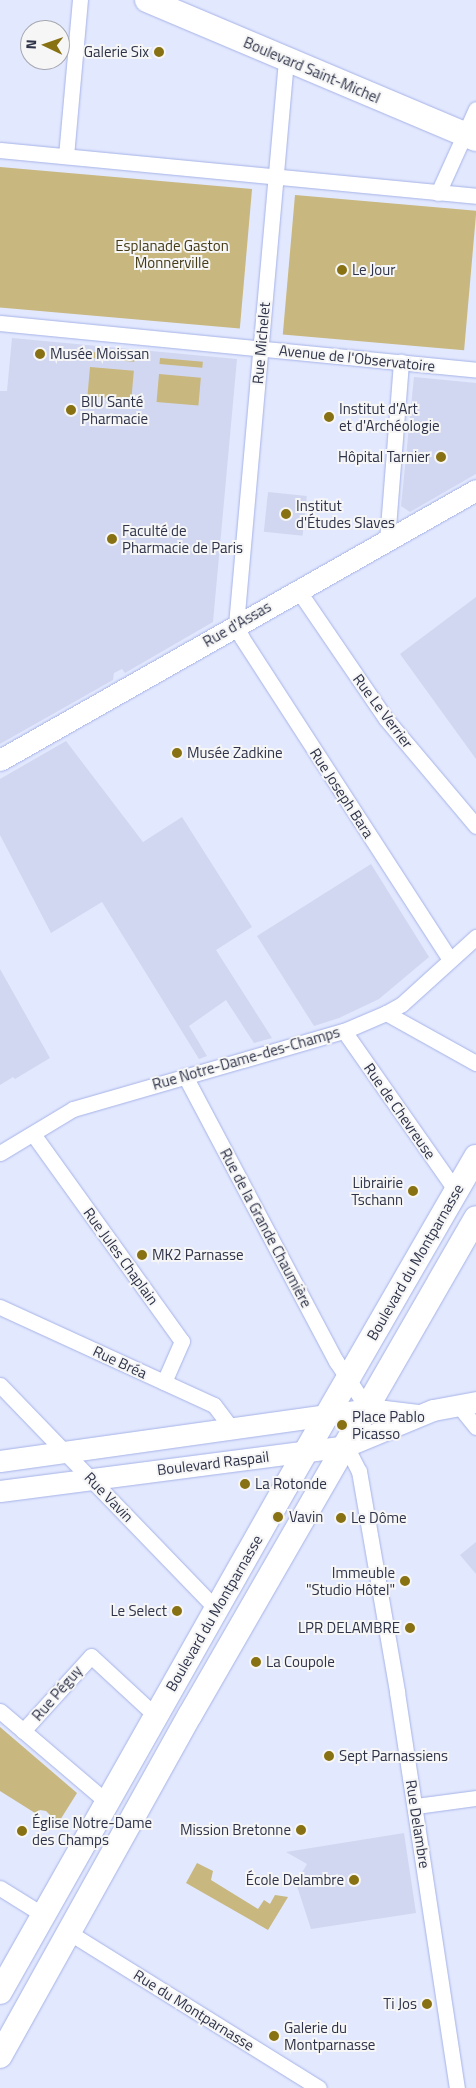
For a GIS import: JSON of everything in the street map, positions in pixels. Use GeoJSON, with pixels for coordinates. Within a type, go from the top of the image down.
{"type":"FeatureCollection","features":[{"type":"Feature","properties":{"kind":"main road","name":"Boulevard Saint-Michel"},"geometry":{"type":"LineString","coordinates":[[147,0],[470,136]]}},
{"type":"Feature","properties":{"kind":"main road","name":"Rue d'Assas"},"geometry":{"type":"LineString","coordinates":[[0,760],[476,490]]}},
{"type":"Feature","properties":{"kind":"main road","name":"Boulevard du Montparnasse"},"geometry":{"type":"LineString","coordinates":[[0,1992],[42,1914],[476,1156]]}},
{"type":"Feature","properties":{"kind":"main road","name":"Boulevard du Montparnasse"},"geometry":{"type":"LineString","coordinates":[[0,2056],[185,1723],[368,1409],[476,1218]]}},
{"type":"Feature","properties":{"kind":"main road","name":"Boulevard Raspail"},"geometry":{"type":"LineString","coordinates":[[0,1492],[92,1478],[346,1446],[420,1415],[468,1404]]}},
{"type":"Feature","properties":{"kind":"main road","name":"Boulevard Raspail"},"geometry":{"type":"LineString","coordinates":[[0,1461],[368,1409],[420,1415]]}},
{"type":"Feature","properties":{"kind":"main road"},"geometry":{"type":"LineString","coordinates":[[42,1914],[70,1933]]}},
{"type":"Feature","properties":{"kind":"street"},"geometry":{"type":"LineString","coordinates":[[66,156],[80,0]]}},
{"type":"Feature","properties":{"kind":"street","name":"Rue Michelet"},"geometry":{"type":"LineString","coordinates":[[236,625],[286,60]]}},
{"type":"Feature","properties":{"kind":"street"},"geometry":{"type":"LineString","coordinates":[[438,193],[470,136],[476,108]]}},
{"type":"Feature","properties":{"kind":"street"},"geometry":{"type":"LineString","coordinates":[[0,150],[476,196]]}},
{"type":"Feature","properties":{"kind":"street","name":"Avenue de l'Observatoire"},"geometry":{"type":"LineString","coordinates":[[0,323],[476,370]]}},
{"type":"Feature","properties":{"kind":"street"},"geometry":{"type":"LineString","coordinates":[[387,540],[401,362]]}},
{"type":"Feature","properties":{"kind":"street","name":"Rue Le Verrier"},"geometry":{"type":"LineString","coordinates":[[298,590],[386,720],[476,826]]}},
{"type":"Feature","properties":{"kind":"street","name":"Rue Joseph Bara"},"geometry":{"type":"LineString","coordinates":[[236,625],[242,638],[450,960]]}},
{"type":"Feature","properties":{"kind":"street","name":"Rue Notre-Dame-des-Champs"},"geometry":{"type":"LineString","coordinates":[[0,1153],[73,1109],[344,1031],[386,1014],[402,1004],[476,937]]}},
{"type":"Feature","properties":{"kind":"street"},"geometry":{"type":"LineString","coordinates":[[386,1014],[476,1063]]}},
{"type":"Feature","properties":{"kind":"street","name":"Rue de Chevreuse"},"geometry":{"type":"LineString","coordinates":[[344,1031],[456,1191]]}},
{"type":"Feature","properties":{"kind":"street","name":"Rue de la Grande Chaumière"},"geometry":{"type":"LineString","coordinates":[[185,1076],[347,1380]]}},
{"type":"Feature","properties":{"kind":"street","name":"Rue Jules Chaplain"},"geometry":{"type":"LineString","coordinates":[[33,1134],[182,1341],[164,1382]]}},
{"type":"Feature","properties":{"kind":"street","name":"Rue Bréa"},"geometry":{"type":"LineString","coordinates":[[0,1307],[214,1405],[232,1429]]}},
{"type":"Feature","properties":{"kind":"street"},"geometry":{"type":"LineString","coordinates":[[347,1380],[368,1409]]}},
{"type":"Feature","properties":{"kind":"street","name":"Rue Vavin"},"geometry":{"type":"LineString","coordinates":[[0,1385],[92,1478],[217,1610]]}},
{"type":"Feature","properties":{"kind":"street"},"geometry":{"type":"LineString","coordinates":[[468,1404],[476,1427]]}},
{"type":"Feature","properties":{"kind":"street","name":"Rue Delambre"},"geometry":{"type":"LineString","coordinates":[[346,1446],[359,1471],[416,1806],[457,2088]]}},
{"type":"Feature","properties":{"kind":"street","name":"Rue Péguy"},"geometry":{"type":"LineString","coordinates":[[23,1731],[91,1656],[156,1716]]}},
{"type":"Feature","properties":{"kind":"street"},"geometry":{"type":"LineString","coordinates":[[0,1711],[107,1802]]}},
{"type":"Feature","properties":{"kind":"street"},"geometry":{"type":"LineString","coordinates":[[416,1806],[476,1798]]}},
{"type":"Feature","properties":{"kind":"street"},"geometry":{"type":"LineString","coordinates":[[0,1888],[42,1914]]}},
{"type":"Feature","properties":{"kind":"street","name":"Rue du Montparnasse"},"geometry":{"type":"LineString","coordinates":[[70,1933],[319,2088]]}},
{"type":"Feature","properties":{"kind":"shaded area"},"geometry":{"type":"Polygon","coordinates":[[[12,338],[237,359],[213,622],[125,673],[122,669],[114,673],[113,680],[0,744],[0,391],[7,391],[12,338]]]}},
{"type":"Feature","properties":{"kind":"shaded area","name":"Hôpital Tarnier"},"geometry":{"type":"Polygon","coordinates":[[[414,377],[476,383],[476,474],[410,512],[401,506],[414,377]]]}},
{"type":"Feature","properties":{"kind":"shaded area","name":"Institut d'Études Slaves"},"geometry":{"type":"Polygon","coordinates":[[[268,492],[307,496],[303,536],[264,532],[268,492]]]}},
{"type":"Feature","properties":{"kind":"shaded area"},"geometry":{"type":"Polygon","coordinates":[[[476,597],[476,759],[400,654],[476,597]]]}},
{"type":"Feature","properties":{"kind":"shaded area"},"geometry":{"type":"Polygon","coordinates":[[[66,741],[143,842],[182,817],[252,927],[216,950],[272,1038],[254,1043],[226,1000],[189,1026],[207,1056],[199,1059],[102,902],[51,933],[0,835],[0,779],[66,741]]]}},
{"type":"Feature","properties":{"kind":"shaded area"},"geometry":{"type":"Polygon","coordinates":[[[371,864],[429,957],[379,999],[339,1018],[314,1026],[257,936],[371,864]]]}},
{"type":"Feature","properties":{"kind":"shaded area"},"geometry":{"type":"Polygon","coordinates":[[[0,969],[50,1058],[15,1079],[13,1077],[0,1085],[0,969]]]}},
{"type":"Feature","properties":{"kind":"shaded area"},"geometry":{"type":"Polygon","coordinates":[[[476,1542],[476,1574],[460,1555],[476,1542]]]}},
{"type":"Feature","properties":{"kind":"shaded area","name":"École Delambre"},"geometry":{"type":"Polygon","coordinates":[[[404,1833],[416,1913],[311,1929],[296,1883],[307,1864],[286,1852],[404,1833]]]}},
{"type":"Feature","properties":{"kind":"green space","name":"Esplanade Gaston Monnerville"},"geometry":{"type":"Polygon","coordinates":[[[0,167],[252,189],[240,329],[0,308],[0,167]]]}},
{"type":"Feature","properties":{"kind":"green space"},"geometry":{"type":"Polygon","coordinates":[[[295,195],[476,211],[464,350],[283,334],[295,195]]]}},
{"type":"Feature","properties":{"kind":"green space"},"geometry":{"type":"Polygon","coordinates":[[[92,352],[135,356],[134,362],[91,358],[92,352]]]}},
{"type":"Feature","properties":{"kind":"green space"},"geometry":{"type":"Polygon","coordinates":[[[160,358],[203,362],[202,368],[159,364],[160,358]]]}},
{"type":"Feature","properties":{"kind":"green space"},"geometry":{"type":"Polygon","coordinates":[[[90,367],[134,371],[131,400],[87,396],[90,367]]]}},
{"type":"Feature","properties":{"kind":"green space"},"geometry":{"type":"Polygon","coordinates":[[[159,374],[201,378],[198,406],[157,402],[159,374]]]}},
{"type":"Feature","properties":{"kind":"green space"},"geometry":{"type":"Polygon","coordinates":[[[0,1727],[77,1793],[57,1825],[52,1822],[50,1815],[46,1811],[40,1810],[35,1813],[0,1791],[0,1727]]]}},
{"type":"Feature","properties":{"kind":"green space"},"geometry":{"type":"Polygon","coordinates":[[[197,1863],[213,1871],[211,1880],[258,1909],[264,1900],[270,1904],[275,1895],[288,1897],[268,1930],[186,1883],[197,1863]]]}},
{"type":"Feature","properties":{"kind":"place","name":"Galerie Six"},"geometry":{"type":"Point","coordinates":[159,52]}},
{"type":"Feature","properties":{"kind":"place","name":"Le Jour"},"geometry":{"type":"Point","coordinates":[342,270]}},
{"type":"Feature","properties":{"kind":"place","name":"Musée Moissan"},"geometry":{"type":"Point","coordinates":[40,354]}},
{"type":"Feature","properties":{"kind":"place","name":"BIU Santé Pharmacie"},"geometry":{"type":"Point","coordinates":[71,410]}},
{"type":"Feature","properties":{"kind":"place","name":"Institut d'Art et d'Archéologie"},"geometry":{"type":"Point","coordinates":[329,417]}},
{"type":"Feature","properties":{"kind":"place","name":"Hôpital Tarnier"},"geometry":{"type":"Point","coordinates":[441,457]}},
{"type":"Feature","properties":{"kind":"place","name":"Institut d'Études Slaves"},"geometry":{"type":"Point","coordinates":[286,514]}},
{"type":"Feature","properties":{"kind":"place","name":"Faculté de Pharmacie de Paris"},"geometry":{"type":"Point","coordinates":[112,539]}},
{"type":"Feature","properties":{"kind":"place","name":"Musée Zadkine"},"geometry":{"type":"Point","coordinates":[177,753]}},
{"type":"Feature","properties":{"kind":"place","name":"Librairie Tschann"},"geometry":{"type":"Point","coordinates":[413,1191]}},
{"type":"Feature","properties":{"kind":"place","name":"MK2 Parnasse"},"geometry":{"type":"Point","coordinates":[142,1255]}},
{"type":"Feature","properties":{"kind":"place","name":"Place Pablo Picasso"},"geometry":{"type":"Point","coordinates":[342,1425]}},
{"type":"Feature","properties":{"kind":"place","name":"La Rotonde"},"geometry":{"type":"Point","coordinates":[245,1484]}},
{"type":"Feature","properties":{"kind":"place","name":"Vavin"},"geometry":{"type":"Point","coordinates":[278,1517]}},
{"type":"Feature","properties":{"kind":"place","name":"Le Dôme"},"geometry":{"type":"Point","coordinates":[341,1518]}},
{"type":"Feature","properties":{"kind":"place","name":"Immeuble \"Studio Hôtel\""},"geometry":{"type":"Point","coordinates":[405,1581]}},
{"type":"Feature","properties":{"kind":"place","name":"Le Select"},"geometry":{"type":"Point","coordinates":[177,1611]}},
{"type":"Feature","properties":{"kind":"place","name":"LPR DELAMBRE"},"geometry":{"type":"Point","coordinates":[410,1628]}},
{"type":"Feature","properties":{"kind":"place","name":"La Coupole"},"geometry":{"type":"Point","coordinates":[256,1662]}},
{"type":"Feature","properties":{"kind":"place","name":"Sept Parnassiens"},"geometry":{"type":"Point","coordinates":[329,1756]}},
{"type":"Feature","properties":{"kind":"place","name":"Mission Bretonne"},"geometry":{"type":"Point","coordinates":[301,1830]}},
{"type":"Feature","properties":{"kind":"place","name":"Église Notre-Dame des Champs"},"geometry":{"type":"Point","coordinates":[22,1831]}},
{"type":"Feature","properties":{"kind":"place","name":"École Delambre"},"geometry":{"type":"Point","coordinates":[354,1880]}},
{"type":"Feature","properties":{"kind":"place","name":"Ti Jos"},"geometry":{"type":"Point","coordinates":[427,2004]}},
{"type":"Feature","properties":{"kind":"place","name":"Galerie du Montparnasse"},"geometry":{"type":"Point","coordinates":[274,2036]}}]}
